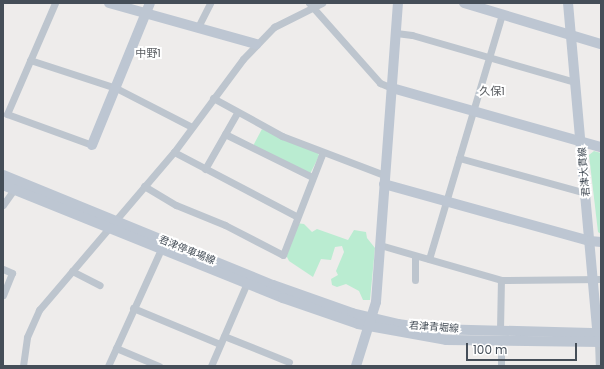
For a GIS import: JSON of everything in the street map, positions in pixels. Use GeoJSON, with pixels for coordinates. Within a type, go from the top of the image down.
{"type":"FeatureCollection","features":[{"type":"Feature","properties":{"kind":"main road"},"geometry":{"type":"LineString","coordinates":[[109,3],[256,44]]}},
{"type":"Feature","properties":{"kind":"main road"},"geometry":{"type":"LineString","coordinates":[[92,145],[150,3]]}},
{"type":"Feature","properties":{"kind":"main road"},"geometry":{"type":"LineString","coordinates":[[356,366],[371,322],[380,245],[398,3]]}},
{"type":"Feature","properties":{"kind":"main road"},"geometry":{"type":"LineString","coordinates":[[464,3],[601,44]]}},
{"type":"Feature","properties":{"kind":"main road","name":"君津大貫線"},"geometry":{"type":"LineString","coordinates":[[568,3],[590,241],[598,279],[600,337]]}},
{"type":"Feature","properties":{"kind":"main road"},"geometry":{"type":"LineString","coordinates":[[392,88],[475,110],[601,147]]}},
{"type":"Feature","properties":{"kind":"main road","name":"君津停車場線"},"geometry":{"type":"LineString","coordinates":[[3,175],[111,224],[161,249],[324,314],[371,322]]}},
{"type":"Feature","properties":{"kind":"main road"},"geometry":{"type":"LineString","coordinates":[[384,180],[445,201],[590,241],[601,242]]}},
{"type":"Feature","properties":{"kind":"main road","name":"君津停車場線"},"geometry":{"type":"LineString","coordinates":[[3,185],[371,322]]}},
{"type":"Feature","properties":{"kind":"main road","name":"君津青堀線"},"geometry":{"type":"LineString","coordinates":[[371,322],[501,335],[600,337]]}},
{"type":"Feature","properties":{"kind":"street"},"geometry":{"type":"LineString","coordinates":[[54,3],[7,114],[92,145]]}},
{"type":"Feature","properties":{"kind":"street"},"geometry":{"type":"LineString","coordinates":[[198,27],[210,3]]}},
{"type":"Feature","properties":{"kind":"street"},"geometry":{"type":"LineString","coordinates":[[23,366],[27,337],[39,310],[174,152],[213,98],[256,44],[274,27],[311,5],[322,3]]}},
{"type":"Feature","properties":{"kind":"street"},"geometry":{"type":"LineString","coordinates":[[311,5],[380,83],[392,88]]}},
{"type":"Feature","properties":{"kind":"street"},"geometry":{"type":"LineString","coordinates":[[429,259],[445,201],[475,110],[502,14]]}},
{"type":"Feature","properties":{"kind":"street"},"geometry":{"type":"LineString","coordinates":[[396,33],[412,35],[575,82]]}},
{"type":"Feature","properties":{"kind":"street"},"geometry":{"type":"LineString","coordinates":[[30,60],[116,88],[192,127]]}},
{"type":"Feature","properties":{"kind":"street"},"geometry":{"type":"LineString","coordinates":[[213,98],[237,113],[282,136],[323,152],[384,180]]}},
{"type":"Feature","properties":{"kind":"street"},"geometry":{"type":"LineString","coordinates":[[205,169],[237,113]]}},
{"type":"Feature","properties":{"kind":"street"},"geometry":{"type":"LineString","coordinates":[[225,134],[312,177]]}},
{"type":"Feature","properties":{"kind":"street"},"geometry":{"type":"LineString","coordinates":[[174,152],[296,216]]}},
{"type":"Feature","properties":{"kind":"street"},"geometry":{"type":"LineString","coordinates":[[144,186],[176,205],[225,226],[282,255],[296,216],[323,152]]}},
{"type":"Feature","properties":{"kind":"street"},"geometry":{"type":"LineString","coordinates":[[459,158],[586,194]]}},
{"type":"Feature","properties":{"kind":"street"},"geometry":{"type":"LineString","coordinates":[[3,206],[14,189]]}},
{"type":"Feature","properties":{"kind":"street"},"geometry":{"type":"LineString","coordinates":[[380,245],[501,280],[598,279]]}},
{"type":"Feature","properties":{"kind":"street"},"geometry":{"type":"LineString","coordinates":[[108,366],[161,249]]}},
{"type":"Feature","properties":{"kind":"street"},"geometry":{"type":"LineString","coordinates":[[415,256],[415,280]]}},
{"type":"Feature","properties":{"kind":"street"},"geometry":{"type":"LineString","coordinates":[[3,269],[12,273],[3,295]]}},
{"type":"Feature","properties":{"kind":"street"},"geometry":{"type":"LineString","coordinates":[[72,271],[100,285]]}},
{"type":"Feature","properties":{"kind":"street"},"geometry":{"type":"LineString","coordinates":[[501,280],[501,366]]}},
{"type":"Feature","properties":{"kind":"street"},"geometry":{"type":"LineString","coordinates":[[211,366],[247,283]]}},
{"type":"Feature","properties":{"kind":"street"},"geometry":{"type":"LineString","coordinates":[[133,308],[220,344]]}},
{"type":"Feature","properties":{"kind":"street"},"geometry":{"type":"LineString","coordinates":[[224,336],[289,362]]}},
{"type":"Feature","properties":{"kind":"street"},"geometry":{"type":"LineString","coordinates":[[599,366],[600,337]]}},
{"type":"Feature","properties":{"kind":"street"},"geometry":{"type":"LineString","coordinates":[[116,348],[159,366]]}},
{"type":"Feature","properties":{"kind":"green space"},"geometry":{"type":"Polygon","coordinates":[[[262,129],[318,152],[319,156],[310,174],[253,146],[262,129]]]}},
{"type":"Feature","properties":{"kind":"green space"},"geometry":{"type":"Polygon","coordinates":[[[594,151],[601,153],[601,234],[598,232],[589,155],[594,151]]]}},
{"type":"Feature","properties":{"kind":"green space"},"geometry":{"type":"Polygon","coordinates":[[[296,223],[304,224],[312,232],[317,229],[348,240],[354,230],[366,232],[367,238],[375,248],[370,300],[363,300],[359,291],[346,284],[337,287],[332,285],[331,279],[338,275],[336,271],[344,252],[342,246],[335,247],[331,260],[321,259],[313,277],[289,261],[286,255],[296,223]]]}},
{"type":"Feature","properties":{"kind":"district","name":"中野1"},"geometry":{"type":"Point","coordinates":[148,53]}},
{"type":"Feature","properties":{"kind":"district","name":"久保1"},"geometry":{"type":"Point","coordinates":[492,91]}}]}
